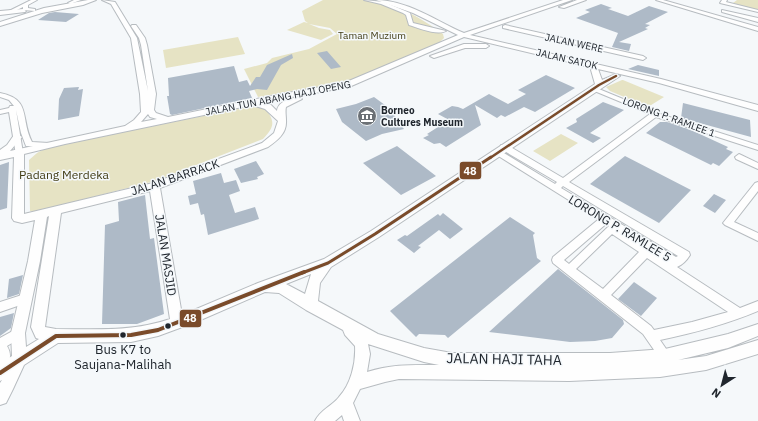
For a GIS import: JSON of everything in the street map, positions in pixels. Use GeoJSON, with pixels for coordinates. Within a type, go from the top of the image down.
{"type":"FeatureCollection","features":[{"type":"Feature","properties":{"kind":"main road"},"geometry":{"type":"LineString","coordinates":[[0,13],[33,10],[84,0]]}},
{"type":"Feature","properties":{"kind":"main road"},"geometry":{"type":"LineString","coordinates":[[0,24],[12,19],[58,7],[93,0]]}},
{"type":"Feature","properties":{"kind":"main road"},"geometry":{"type":"LineString","coordinates":[[105,0],[118,2],[142,38],[152,94],[150,110],[153,114],[160,118],[169,120]]}},
{"type":"Feature","properties":{"kind":"main road"},"geometry":{"type":"LineString","coordinates":[[379,0],[395,4],[445,30],[465,38]]}},
{"type":"Feature","properties":{"kind":"main road","name":"JALAN TUN ABANG HAJI OPENG"},"geometry":{"type":"LineString","coordinates":[[282,120],[281,108],[288,102],[350,89],[420,60],[486,27],[569,0]]}},
{"type":"Feature","properties":{"kind":"main road","name":"JALAN TUN ABANG HAJI OPENG"},"geometry":{"type":"LineString","coordinates":[[0,157],[46,145],[346,85],[444,44],[505,27],[583,0]]}},
{"type":"Feature","properties":{"kind":"main road"},"geometry":{"type":"LineString","coordinates":[[78,3],[114,1]]}},
{"type":"Feature","properties":{"kind":"main road"},"geometry":{"type":"LineString","coordinates":[[114,1],[134,38],[144,94],[145,112],[137,122],[125,129]]}},
{"type":"Feature","properties":{"kind":"main road"},"geometry":{"type":"LineString","coordinates":[[11,12],[17,15],[12,19]]}},
{"type":"Feature","properties":{"kind":"main road"},"geometry":{"type":"LineString","coordinates":[[445,30],[462,30],[486,27]]}},
{"type":"Feature","properties":{"kind":"main road"},"geometry":{"type":"LineString","coordinates":[[505,27],[497,34],[503,42],[536,52]]}},
{"type":"Feature","properties":{"kind":"main road"},"geometry":{"type":"LineString","coordinates":[[444,44],[448,38],[445,30]]}},
{"type":"Feature","properties":{"kind":"main road","name":"JALAN SATOK"},"geometry":{"type":"LineString","coordinates":[[465,38],[498,48],[595,70],[758,114]]}},
{"type":"Feature","properties":{"kind":"main road","name":"JALAN SATOK"},"geometry":{"type":"LineString","coordinates":[[465,38],[536,52],[758,104]]}},
{"type":"Feature","properties":{"kind":"main road"},"geometry":{"type":"LineString","coordinates":[[420,60],[464,46],[472,45],[498,48]]}},
{"type":"Feature","properties":{"kind":"main road"},"geometry":{"type":"LineString","coordinates":[[595,70],[596,87]]}},
{"type":"Feature","properties":{"kind":"main road","name":"JALAN SATOK"},"geometry":{"type":"LineString","coordinates":[[606,73],[758,108]]}},
{"type":"Feature","properties":{"kind":"main road"},"geometry":{"type":"LineString","coordinates":[[56,210],[38,327],[41,333],[56,336],[131,335],[158,330],[263,287],[328,263],[375,234],[596,87],[616,76]]}},
{"type":"Feature","properties":{"kind":"main road","name":"JALAN SATOK"},"geometry":{"type":"LineString","coordinates":[[661,81],[718,99]]}},
{"type":"Feature","properties":{"kind":"main road"},"geometry":{"type":"LineString","coordinates":[[718,99],[758,114]]}},
{"type":"Feature","properties":{"kind":"main road"},"geometry":{"type":"LineString","coordinates":[[252,103],[268,107],[282,120]]}},
{"type":"Feature","properties":{"kind":"main road","name":"JALAN BARRACK"},"geometry":{"type":"LineString","coordinates":[[19,153],[18,218],[22,219],[156,186],[265,145],[276,138],[282,130],[282,120]]}},
{"type":"Feature","properties":{"kind":"main road"},"geometry":{"type":"LineString","coordinates":[[0,154],[10,147],[16,137]]}},
{"type":"Feature","properties":{"kind":"main road","name":"JALAN MASJID"},"geometry":{"type":"LineString","coordinates":[[156,186],[165,256],[177,323]]}},
{"type":"Feature","properties":{"kind":"main road"},"geometry":{"type":"LineString","coordinates":[[19,359],[18,333],[42,214]]}},
{"type":"Feature","properties":{"kind":"main road"},"geometry":{"type":"LineString","coordinates":[[311,306],[310,293],[316,275],[328,263]]}},
{"type":"Feature","properties":{"kind":"main road","name":"JALAN HAJI TAHA"},"geometry":{"type":"LineString","coordinates":[[263,287],[281,288],[311,306],[375,340],[424,355],[452,360],[610,360],[665,356],[728,342],[758,330]]}},
{"type":"Feature","properties":{"kind":"main road"},"geometry":{"type":"LineString","coordinates":[[323,421],[345,402],[356,383],[362,361],[360,340],[346,325]]}},
{"type":"Feature","properties":{"kind":"main road"},"geometry":{"type":"LineString","coordinates":[[2,383],[19,359],[56,336]]}},
{"type":"Feature","properties":{"kind":"main road","name":"JALAN HAJI TAHA"},"geometry":{"type":"LineString","coordinates":[[356,383],[385,374],[399,372],[569,373],[660,370],[706,363],[758,347]]}},
{"type":"Feature","properties":{"kind":"main road"},"geometry":{"type":"LineString","coordinates":[[345,402],[352,421]]}},
{"type":"Feature","properties":{"kind":"street"},"geometry":{"type":"LineString","coordinates":[[11,12],[35,0]]}},
{"type":"Feature","properties":{"kind":"street"},"geometry":{"type":"LineString","coordinates":[[366,0],[382,3],[405,12],[408,14],[411,24],[418,27],[445,30]]}},
{"type":"Feature","properties":{"kind":"street"},"geometry":{"type":"LineString","coordinates":[[658,0],[758,29]]}},
{"type":"Feature","properties":{"kind":"street"},"geometry":{"type":"LineString","coordinates":[[725,0],[722,2],[758,11]]}},
{"type":"Feature","properties":{"kind":"street"},"geometry":{"type":"LineString","coordinates":[[70,3],[78,3]]}},
{"type":"Feature","properties":{"kind":"street"},"geometry":{"type":"LineString","coordinates":[[26,4],[25,9],[33,10]]}},
{"type":"Feature","properties":{"kind":"street"},"geometry":{"type":"LineString","coordinates":[[713,16],[724,11],[732,4]]}},
{"type":"Feature","properties":{"kind":"street"},"geometry":{"type":"LineString","coordinates":[[724,11],[758,20]]}},
{"type":"Feature","properties":{"kind":"street","name":"JALAN WERE"},"geometry":{"type":"LineString","coordinates":[[505,27],[643,58]]}},
{"type":"Feature","properties":{"kind":"street","name":"LORONG P. RAMLEE 1"},"geometry":{"type":"LineString","coordinates":[[596,87],[655,114],[758,148]]}},
{"type":"Feature","properties":{"kind":"street"},"geometry":{"type":"LineString","coordinates":[[0,95],[16,101],[24,137],[29,144],[46,145]]}},
{"type":"Feature","properties":{"kind":"street"},"geometry":{"type":"LineString","coordinates":[[0,99],[10,103],[13,109],[19,153]]}},
{"type":"Feature","properties":{"kind":"street"},"geometry":{"type":"LineString","coordinates":[[0,112],[13,109]]}},
{"type":"Feature","properties":{"kind":"street"},"geometry":{"type":"LineString","coordinates":[[555,188],[655,114]]}},
{"type":"Feature","properties":{"kind":"street","name":"LORONG P. RAMLEE 5"},"geometry":{"type":"LineString","coordinates":[[500,150],[563,182],[685,255],[677,263],[613,227],[605,219],[555,188],[500,150]]}},
{"type":"Feature","properties":{"kind":"street"},"geometry":{"type":"LineString","coordinates":[[739,157],[758,166]]}},
{"type":"Feature","properties":{"kind":"street"},"geometry":{"type":"LineString","coordinates":[[758,184],[728,223],[758,237]]}},
{"type":"Feature","properties":{"kind":"street"},"geometry":{"type":"LineString","coordinates":[[605,219],[557,260],[647,330],[665,356]]}},
{"type":"Feature","properties":{"kind":"street"},"geometry":{"type":"LineString","coordinates":[[570,269],[613,227],[646,252],[740,314]]}},
{"type":"Feature","properties":{"kind":"street"},"geometry":{"type":"LineString","coordinates":[[603,296],[646,252]]}},
{"type":"Feature","properties":{"kind":"street"},"geometry":{"type":"LineString","coordinates":[[0,307],[25,299]]}},
{"type":"Feature","properties":{"kind":"street"},"geometry":{"type":"LineString","coordinates":[[652,336],[694,327],[740,314],[758,306]]}},
{"type":"Feature","properties":{"kind":"street"},"geometry":{"type":"LineString","coordinates":[[0,344],[18,333]]}},
{"type":"Feature","properties":{"kind":"street"},"geometry":{"type":"LineString","coordinates":[[0,348],[4,350],[5,354],[0,368]]}},
{"type":"Feature","properties":{"kind":"green space","name":"Taman Muzium"},"geometry":{"type":"Polygon","coordinates":[[[323,0],[367,0],[377,1],[398,7],[426,22],[443,34],[444,38],[440,42],[348,82],[258,97],[244,69],[267,63],[272,58],[309,49],[337,34],[330,28],[309,24],[330,30],[333,34],[321,40],[287,30],[304,22],[308,23],[305,21],[302,11],[323,0]]]}},
{"type":"Feature","properties":{"kind":"green space"},"geometry":{"type":"Polygon","coordinates":[[[737,0],[758,0],[758,10],[733,3],[737,0]]]}},
{"type":"Feature","properties":{"kind":"green space"},"geometry":{"type":"Polygon","coordinates":[[[238,37],[245,54],[166,68],[163,50],[238,37]]]}},
{"type":"Feature","properties":{"kind":"green space"},"geometry":{"type":"Polygon","coordinates":[[[622,80],[664,97],[648,107],[610,91],[606,87],[622,80]]]}},
{"type":"Feature","properties":{"kind":"green space","name":"Padang Merdeka"},"geometry":{"type":"Polygon","coordinates":[[[253,106],[265,109],[271,117],[272,124],[270,131],[263,139],[155,181],[34,212],[30,211],[29,160],[37,153],[48,147],[253,106]]]}},
{"type":"Feature","properties":{"kind":"green space"},"geometry":{"type":"Polygon","coordinates":[[[561,134],[578,143],[550,161],[533,151],[561,134]]]}},
{"type":"Feature","properties":{"kind":"building"},"geometry":{"type":"Polygon","coordinates":[[[601,4],[612,8],[608,9],[628,16],[649,6],[668,12],[645,24],[650,25],[645,28],[648,29],[619,42],[631,44],[629,51],[612,47],[618,33],[576,18],[590,12],[585,10],[601,4]]]}},
{"type":"Feature","properties":{"kind":"building"},"geometry":{"type":"Polygon","coordinates":[[[49,13],[79,14],[66,22],[38,20],[49,13]]]}},
{"type":"Feature","properties":{"kind":"building"},"geometry":{"type":"Polygon","coordinates":[[[327,51],[341,67],[331,69],[317,53],[327,51]]]}},
{"type":"Feature","properties":{"kind":"building"},"geometry":{"type":"Polygon","coordinates":[[[292,54],[293,58],[281,65],[267,90],[257,89],[249,91],[252,98],[172,115],[170,114],[167,96],[169,96],[168,78],[234,66],[239,82],[247,80],[250,86],[256,77],[260,77],[267,65],[292,54]]]}},
{"type":"Feature","properties":{"kind":"building"},"geometry":{"type":"Polygon","coordinates":[[[638,65],[659,70],[659,76],[628,69],[638,65]]]}},
{"type":"Feature","properties":{"kind":"building"},"geometry":{"type":"Polygon","coordinates":[[[546,75],[575,88],[535,112],[524,107],[505,117],[501,115],[497,118],[475,105],[481,125],[446,147],[440,143],[434,144],[423,138],[449,120],[438,114],[452,106],[463,109],[489,94],[508,104],[526,94],[518,90],[546,75]]]}},
{"type":"Feature","properties":{"kind":"building"},"geometry":{"type":"Polygon","coordinates":[[[79,87],[78,90],[83,89],[79,116],[58,120],[59,99],[64,88],[79,87]]]}},
{"type":"Feature","properties":{"kind":"building","name":"Borneo Cultures Museum"},"geometry":{"type":"Polygon","coordinates":[[[374,97],[389,108],[404,129],[382,134],[366,141],[342,122],[336,109],[356,104],[374,97]]]}},
{"type":"Feature","properties":{"kind":"building"},"geometry":{"type":"Polygon","coordinates":[[[603,102],[624,110],[590,133],[601,138],[593,143],[566,128],[577,122],[576,119],[603,102]]]}},
{"type":"Feature","properties":{"kind":"building"},"geometry":{"type":"Polygon","coordinates":[[[683,103],[750,120],[751,137],[681,118],[683,103]]]}},
{"type":"Feature","properties":{"kind":"building"},"geometry":{"type":"Polygon","coordinates":[[[660,122],[667,122],[691,130],[728,147],[726,149],[733,152],[719,166],[713,163],[711,165],[646,133],[660,122]]]}},
{"type":"Feature","properties":{"kind":"building"},"geometry":{"type":"Polygon","coordinates":[[[397,146],[436,176],[401,195],[363,163],[397,146]]]}},
{"type":"Feature","properties":{"kind":"building"},"geometry":{"type":"Polygon","coordinates":[[[625,156],[691,190],[659,223],[590,184],[625,156]]]}},
{"type":"Feature","properties":{"kind":"building"},"geometry":{"type":"Polygon","coordinates":[[[256,161],[264,174],[257,177],[258,179],[241,183],[234,169],[256,161]]]}},
{"type":"Feature","properties":{"kind":"building"},"geometry":{"type":"Polygon","coordinates":[[[9,162],[7,208],[0,210],[0,165],[9,162]]]}},
{"type":"Feature","properties":{"kind":"building"},"geometry":{"type":"Polygon","coordinates":[[[221,173],[224,183],[236,180],[240,191],[229,195],[235,213],[255,207],[259,219],[208,235],[204,214],[201,215],[198,203],[190,205],[188,196],[196,194],[193,181],[221,173]]]}},
{"type":"Feature","properties":{"kind":"building"},"geometry":{"type":"Polygon","coordinates":[[[714,194],[726,200],[715,213],[703,206],[714,194]]]}},
{"type":"Feature","properties":{"kind":"building"},"geometry":{"type":"Polygon","coordinates":[[[145,195],[150,239],[154,238],[164,314],[137,324],[102,324],[105,225],[119,221],[118,202],[145,195]]]}},
{"type":"Feature","properties":{"kind":"building"},"geometry":{"type":"Polygon","coordinates":[[[443,213],[463,229],[450,239],[439,230],[418,246],[421,247],[414,253],[397,240],[405,235],[407,236],[438,214],[440,216],[443,213]]]}},
{"type":"Feature","properties":{"kind":"building"},"geometry":{"type":"Polygon","coordinates":[[[510,217],[535,233],[533,235],[537,258],[541,261],[448,338],[445,335],[419,334],[416,337],[390,311],[510,217]]]}},
{"type":"Feature","properties":{"kind":"building"},"geometry":{"type":"Polygon","coordinates":[[[558,269],[623,320],[624,324],[612,338],[595,341],[570,342],[489,332],[558,269]]]}},
{"type":"Feature","properties":{"kind":"building"},"geometry":{"type":"Polygon","coordinates":[[[23,275],[19,294],[7,298],[9,279],[23,275]]]}},
{"type":"Feature","properties":{"kind":"building"},"geometry":{"type":"Polygon","coordinates":[[[634,282],[657,298],[641,316],[618,299],[634,282]]]}},
{"type":"Feature","properties":{"kind":"building"},"geometry":{"type":"Polygon","coordinates":[[[14,313],[11,328],[0,336],[0,317],[14,313]]]}},
{"type":"Feature","properties":{"kind":"transit line","name":"48"},"geometry":{"type":"LineString","coordinates":[[0,373],[56,336],[131,335],[158,330],[191,318],[263,287],[328,263],[375,234],[599,85],[616,76]]}},
{"type":"Feature","properties":{"kind":"place","name":"Borneo Cultures Museum"},"geometry":{"type":"Point","coordinates":[367,116]}},
{"type":"Feature","properties":{"kind":"place","name":"Bus K7 to Saujana-Malihah"},"geometry":{"type":"Point","coordinates":[123,335]}}]}
